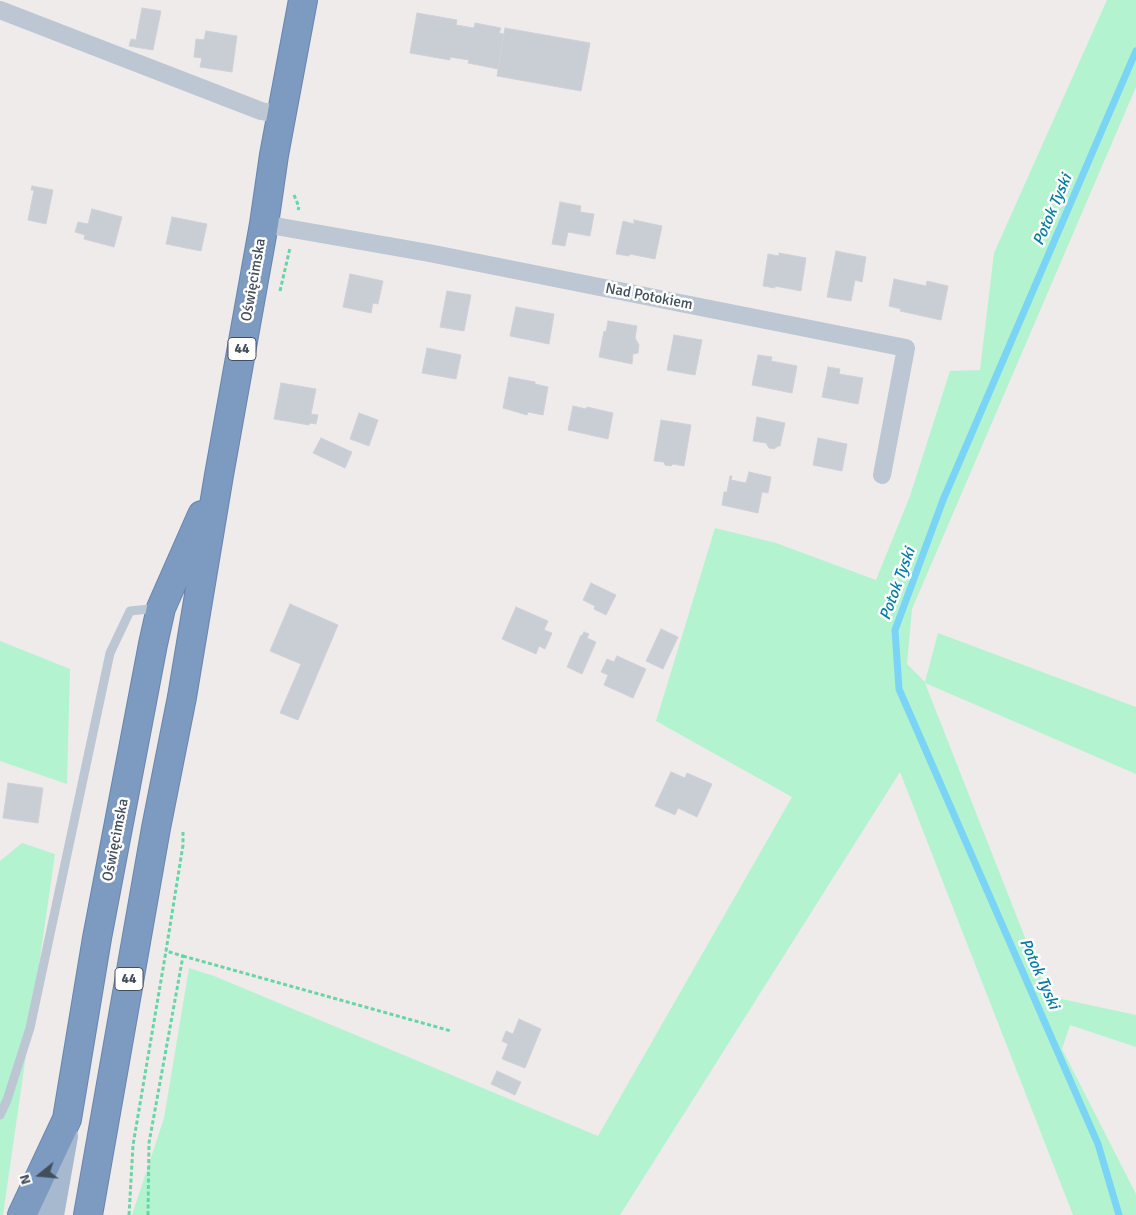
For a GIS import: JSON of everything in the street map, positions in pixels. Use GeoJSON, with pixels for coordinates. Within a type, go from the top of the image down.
{"type":"FeatureCollection","features":[{"type":"Feature","properties":{"kind":"highway","name":"Oświęcimska"},"geometry":{"type":"LineString","coordinates":[[88,1215],[156,828],[182,697],[219,475],[303,0]]}},
{"type":"Feature","properties":{"kind":"highway","name":"Oświęcimska"},"geometry":{"type":"LineString","coordinates":[[67,1119],[97,938],[161,608],[219,475]]}},
{"type":"Feature","properties":{"kind":"highway"},"geometry":{"type":"LineString","coordinates":[[22,1215],[67,1119]]}},
{"type":"Feature","properties":{"kind":"highway"},"geometry":{"type":"LineString","coordinates":[[102,1131],[108,1215]]}},
{"type":"Feature","properties":{"kind":"main road","name":"Oświęcimska"},"geometry":{"type":"LineString","coordinates":[[50,1215],[67,1119]]}},
{"type":"Feature","properties":{"kind":"street"},"geometry":{"type":"LineString","coordinates":[[0,10],[261,111],[282,115]]}},
{"type":"Feature","properties":{"kind":"street","name":"Nad Potokiem"},"geometry":{"type":"LineString","coordinates":[[264,224],[429,253],[906,348],[882,475]]}},
{"type":"Feature","properties":{"kind":"lane"},"geometry":{"type":"LineString","coordinates":[[0,1116],[30,1028],[110,653],[130,611],[161,608]]}},
{"type":"Feature","properties":{"kind":"path"},"geometry":{"type":"LineString","coordinates":[[129,1215],[133,1145],[166,952],[182,845],[182,825]]}},
{"type":"Feature","properties":{"kind":"path"},"geometry":{"type":"LineString","coordinates":[[166,952],[451,1031]]}},
{"type":"Feature","properties":{"kind":"path"},"geometry":{"type":"LineString","coordinates":[[148,1215],[149,1143],[183,956]]}},
{"type":"Feature","properties":{"kind":"green space"},"geometry":{"type":"Polygon","coordinates":[[[1107,0],[1136,0],[1136,87],[912,609],[907,664],[925,682],[938,633],[1136,707],[1136,774],[925,683],[1048,996],[1136,1015],[1136,1047],[1070,1025],[1062,1049],[1136,1194],[1136,1215],[1073,1215],[900,772],[620,1215],[132,1215],[164,1118],[189,968],[214,976],[598,1136],[792,797],[656,721],[715,528],[776,543],[876,580],[910,496],[950,371],[980,370],[994,253],[1107,0]]]}},
{"type":"Feature","properties":{"kind":"green space"},"geometry":{"type":"Polygon","coordinates":[[[0,641],[70,669],[67,784],[0,761],[0,641]]]}},
{"type":"Feature","properties":{"kind":"green space"},"geometry":{"type":"Polygon","coordinates":[[[22,843],[55,854],[3,1215],[0,1215],[0,861],[22,843]]]}},
{"type":"Feature","properties":{"kind":"building"},"geometry":{"type":"Polygon","coordinates":[[[142,8],[161,11],[153,50],[129,46],[131,39],[136,40],[142,8]]]}},
{"type":"Feature","properties":{"kind":"building"},"geometry":{"type":"Polygon","coordinates":[[[417,13],[457,20],[456,25],[474,28],[475,23],[501,28],[499,33],[504,34],[498,69],[468,63],[469,60],[450,57],[450,60],[410,53],[417,13]]]}},
{"type":"Feature","properties":{"kind":"building"},"geometry":{"type":"Polygon","coordinates":[[[505,28],[590,43],[581,91],[497,76],[505,28]]]}},
{"type":"Feature","properties":{"kind":"building"},"geometry":{"type":"Polygon","coordinates":[[[206,31],[237,36],[232,72],[200,67],[202,58],[194,57],[196,39],[204,40],[206,31]]]}},
{"type":"Feature","properties":{"kind":"building"},"geometry":{"type":"Polygon","coordinates":[[[32,186],[53,190],[46,224],[28,220],[34,190],[31,190],[32,186]]]}},
{"type":"Feature","properties":{"kind":"building"},"geometry":{"type":"Polygon","coordinates":[[[560,202],[581,206],[580,212],[594,214],[590,236],[568,232],[565,246],[552,244],[560,202]]]}},
{"type":"Feature","properties":{"kind":"building"},"geometry":{"type":"Polygon","coordinates":[[[92,209],[122,217],[114,247],[84,239],[85,235],[75,232],[78,222],[88,224],[92,209]]]}},
{"type":"Feature","properties":{"kind":"building"},"geometry":{"type":"Polygon","coordinates":[[[172,217],[207,224],[201,251],[166,244],[172,217]]]}},
{"type":"Feature","properties":{"kind":"building"},"geometry":{"type":"Polygon","coordinates":[[[634,220],[662,226],[655,259],[630,254],[629,256],[616,254],[623,221],[634,224],[634,220]]]}},
{"type":"Feature","properties":{"kind":"building"},"geometry":{"type":"Polygon","coordinates":[[[836,251],[866,257],[862,282],[855,280],[851,301],[827,297],[836,251]]]}},
{"type":"Feature","properties":{"kind":"building"},"geometry":{"type":"Polygon","coordinates":[[[779,253],[806,258],[801,291],[775,286],[775,288],[763,286],[768,254],[779,256],[779,253]]]}},
{"type":"Feature","properties":{"kind":"building"},"geometry":{"type":"Polygon","coordinates":[[[350,274],[383,281],[378,304],[373,303],[371,313],[343,307],[350,274]]]}},
{"type":"Feature","properties":{"kind":"building"},"geometry":{"type":"Polygon","coordinates":[[[894,279],[926,286],[927,281],[948,286],[941,320],[900,311],[901,309],[889,306],[894,279]]]}},
{"type":"Feature","properties":{"kind":"building"},"geometry":{"type":"Polygon","coordinates":[[[447,291],[471,295],[464,331],[440,327],[447,291]]]}},
{"type":"Feature","properties":{"kind":"building"},"geometry":{"type":"Polygon","coordinates":[[[516,307],[554,314],[549,344],[510,336],[516,307]]]}},
{"type":"Feature","properties":{"kind":"building"},"geometry":{"type":"Polygon","coordinates":[[[608,321],[637,326],[635,338],[639,345],[638,353],[633,354],[632,364],[599,357],[608,321]]]}},
{"type":"Feature","properties":{"kind":"building"},"geometry":{"type":"Polygon","coordinates":[[[674,335],[702,340],[695,375],[667,370],[674,335]]]}},
{"type":"Feature","properties":{"kind":"building"},"geometry":{"type":"Polygon","coordinates":[[[427,348],[461,355],[456,379],[422,373],[427,348]]]}},
{"type":"Feature","properties":{"kind":"building"},"geometry":{"type":"Polygon","coordinates":[[[758,355],[772,357],[771,361],[797,366],[792,393],[752,385],[758,355]]]}},
{"type":"Feature","properties":{"kind":"building"},"geometry":{"type":"Polygon","coordinates":[[[828,367],[840,369],[839,374],[863,378],[858,404],[822,397],[828,367]]]}},
{"type":"Feature","properties":{"kind":"building"},"geometry":{"type":"Polygon","coordinates":[[[509,377],[535,382],[535,384],[548,387],[543,415],[528,412],[527,415],[503,408],[509,377]]]}},
{"type":"Feature","properties":{"kind":"building"},"geometry":{"type":"Polygon","coordinates":[[[281,383],[316,389],[311,414],[318,415],[316,424],[310,423],[309,425],[274,419],[281,383]]]}},
{"type":"Feature","properties":{"kind":"building"},"geometry":{"type":"Polygon","coordinates":[[[573,406],[613,413],[608,439],[568,430],[573,406]]]}},
{"type":"Feature","properties":{"kind":"building"},"geometry":{"type":"Polygon","coordinates":[[[359,413],[378,420],[369,446],[350,439],[359,413]]]}},
{"type":"Feature","properties":{"kind":"building"},"geometry":{"type":"Polygon","coordinates":[[[757,417],[785,423],[780,446],[774,449],[769,448],[766,443],[753,441],[757,417]]]}},
{"type":"Feature","properties":{"kind":"building"},"geometry":{"type":"Polygon","coordinates":[[[661,420],[691,425],[684,466],[665,465],[664,462],[654,461],[661,420]]]}},
{"type":"Feature","properties":{"kind":"building"},"geometry":{"type":"Polygon","coordinates":[[[321,438],[352,452],[345,468],[313,453],[321,438]]]}},
{"type":"Feature","properties":{"kind":"building"},"geometry":{"type":"Polygon","coordinates":[[[818,438],[847,444],[842,471],[813,465],[818,438]]]}},
{"type":"Feature","properties":{"kind":"building"},"geometry":{"type":"Polygon","coordinates":[[[749,472],[771,477],[768,493],[762,492],[758,513],[722,505],[724,492],[727,492],[730,476],[732,476],[731,480],[746,483],[749,472]]]}},
{"type":"Feature","properties":{"kind":"building"},"geometry":{"type":"Polygon","coordinates":[[[591,583],[616,595],[606,615],[594,609],[595,606],[583,600],[591,583]]]}},
{"type":"Feature","properties":{"kind":"building"},"geometry":{"type":"Polygon","coordinates":[[[290,604],[338,625],[298,720],[280,713],[301,664],[270,651],[290,604]]]}},
{"type":"Feature","properties":{"kind":"building"},"geometry":{"type":"Polygon","coordinates":[[[516,607],[548,621],[544,630],[552,633],[545,649],[539,646],[536,654],[502,639],[516,607]]]}},
{"type":"Feature","properties":{"kind":"building"},"geometry":{"type":"Polygon","coordinates":[[[661,629],[678,637],[663,669],[646,661],[661,629]]]}},
{"type":"Feature","properties":{"kind":"building"},"geometry":{"type":"Polygon","coordinates":[[[584,632],[589,634],[587,638],[596,642],[582,674],[567,667],[584,632]]]}},
{"type":"Feature","properties":{"kind":"building"},"geometry":{"type":"Polygon","coordinates":[[[617,656],[646,669],[633,698],[604,685],[608,675],[601,672],[607,659],[614,662],[617,656]]]}},
{"type":"Feature","properties":{"kind":"building"},"geometry":{"type":"Polygon","coordinates":[[[671,772],[685,778],[687,773],[712,784],[697,817],[678,808],[675,815],[655,806],[671,772]]]}},
{"type":"Feature","properties":{"kind":"building"},"geometry":{"type":"Polygon","coordinates":[[[8,783],[43,788],[38,823],[3,818],[8,783]]]}},
{"type":"Feature","properties":{"kind":"building"},"geometry":{"type":"Polygon","coordinates":[[[519,1019],[541,1029],[525,1068],[502,1059],[508,1044],[502,1041],[506,1031],[513,1034],[519,1019]]]}},
{"type":"Feature","properties":{"kind":"building"},"geometry":{"type":"Polygon","coordinates":[[[497,1071],[521,1082],[515,1095],[491,1084],[497,1071]]]}},
{"type":"Feature","properties":{"kind":"waterway","name":"Potok Tyski"},"geometry":{"type":"LineString","coordinates":[[1119,1215],[1098,1144],[899,689],[895,630],[943,500],[1136,51]]}}]}
